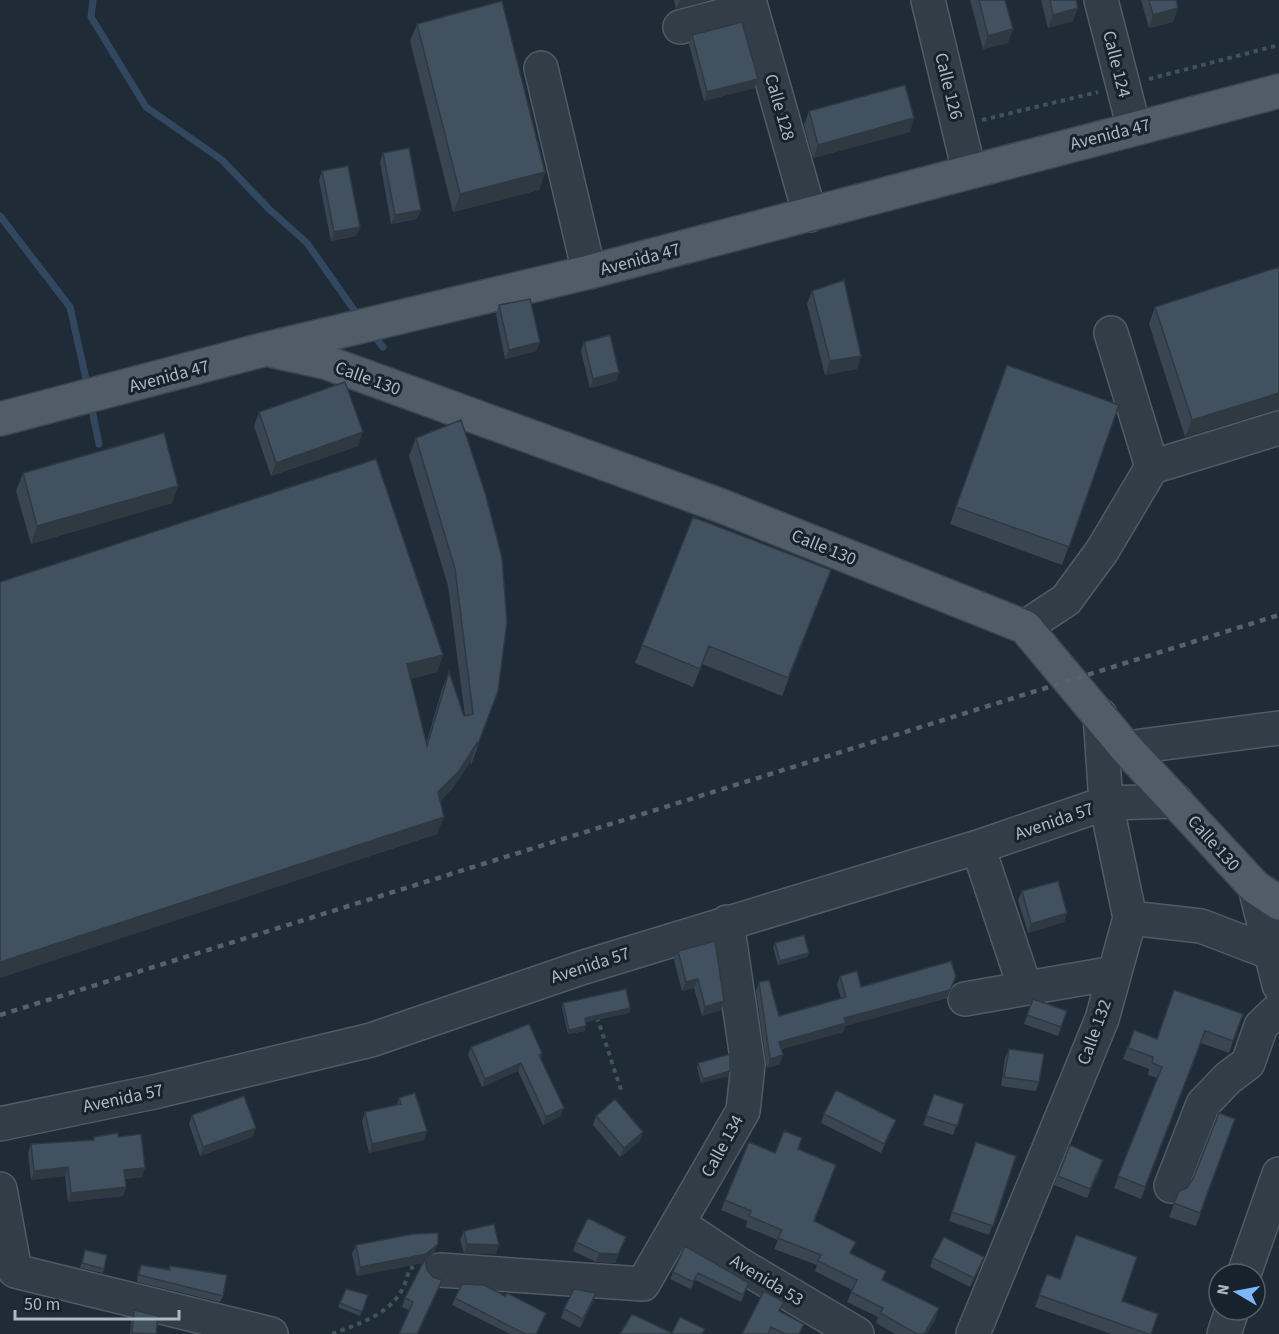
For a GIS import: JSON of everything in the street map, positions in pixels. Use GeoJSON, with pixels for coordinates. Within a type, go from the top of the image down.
{"type":"FeatureCollection","features":[{"type":"Feature","properties":{"kind":"main road","name":"Avenida 47"},"geometry":{"type":"LineString","coordinates":[[0,419],[266,349],[588,272],[1279,91]]}},
{"type":"Feature","properties":{"kind":"main road","name":"Calle 130"},"geometry":{"type":"LineString","coordinates":[[266,349],[328,363],[640,477],[1025,627],[1126,748],[1267,895]]}},
{"type":"Feature","properties":{"kind":"street","name":"Calle 126"},"geometry":{"type":"LineString","coordinates":[[928,0],[969,171]]}},
{"type":"Feature","properties":{"kind":"street","name":"Calle 124"},"geometry":{"type":"LineString","coordinates":[[1101,0],[1134,128]]}},
{"type":"Feature","properties":{"kind":"street"},"geometry":{"type":"LineString","coordinates":[[680,27],[750,4]]}},
{"type":"Feature","properties":{"kind":"street","name":"Calle 128"},"geometry":{"type":"LineString","coordinates":[[750,4],[810,215]]}},
{"type":"Feature","properties":{"kind":"street"},"geometry":{"type":"LineString","coordinates":[[541,68],[588,272]]}},
{"type":"Feature","properties":{"kind":"street"},"geometry":{"type":"LineString","coordinates":[[1111,333],[1152,467]]}},
{"type":"Feature","properties":{"kind":"street"},"geometry":{"type":"LineString","coordinates":[[1025,627],[1066,600],[1102,552],[1152,467],[1279,428]]}},
{"type":"Feature","properties":{"kind":"street","name":"Calle 132"},"geometry":{"type":"LineString","coordinates":[[973,1334],[1102,1019],[1130,918],[1106,803],[1100,715]]}},
{"type":"Feature","properties":{"kind":"street"},"geometry":{"type":"LineString","coordinates":[[1126,748],[1279,728]]}},
{"type":"Feature","properties":{"kind":"street","name":"Avenida 57"},"geometry":{"type":"LineString","coordinates":[[0,1124],[154,1092],[371,1040],[581,968],[978,847],[1106,803],[1176,801]]}},
{"type":"Feature","properties":{"kind":"street"},"geometry":{"type":"LineString","coordinates":[[978,847],[1025,988]]}},
{"type":"Feature","properties":{"kind":"street"},"geometry":{"type":"LineString","coordinates":[[1267,895],[1269,952],[1279,985]]}},
{"type":"Feature","properties":{"kind":"street"},"geometry":{"type":"LineString","coordinates":[[1130,918],[1201,926],[1269,952]]}},
{"type":"Feature","properties":{"kind":"street","name":"Calle 134"},"geometry":{"type":"LineString","coordinates":[[440,1270],[643,1284],[743,1111],[748,1065],[727,922]]}},
{"type":"Feature","properties":{"kind":"street"},"geometry":{"type":"LineString","coordinates":[[965,999],[1114,973]]}},
{"type":"Feature","properties":{"kind":"street"},"geometry":{"type":"LineString","coordinates":[[1171,1185],[1203,1104],[1228,1078],[1248,1063],[1261,1026],[1279,1009]]}},
{"type":"Feature","properties":{"kind":"street"},"geometry":{"type":"LineString","coordinates":[[1248,1262],[1279,1174]]}},
{"type":"Feature","properties":{"kind":"street"},"geometry":{"type":"LineString","coordinates":[[0,1189],[15,1271],[271,1334]]}},
{"type":"Feature","properties":{"kind":"street","name":"Avenida 53"},"geometry":{"type":"LineString","coordinates":[[679,1224],[739,1264],[856,1334]]}},
{"type":"Feature","properties":{"kind":"path"},"geometry":{"type":"LineString","coordinates":[[596,1012],[621,1090]]}},
{"type":"Feature","properties":{"kind":"path"},"geometry":{"type":"LineString","coordinates":[[332,1334],[377,1317],[402,1292],[410,1269],[419,1266],[440,1270]]}},
{"type":"Feature","properties":{"kind":"building"},"geometry":{"type":"Polygon","coordinates":[[[979,0],[1005,0],[1013,29],[988,36],[979,0]]]}},
{"type":"Feature","properties":{"kind":"building"},"geometry":{"type":"Polygon","coordinates":[[[1050,0],[1076,0],[1078,8],[1053,15],[1050,0]]]}},
{"type":"Feature","properties":{"kind":"building"},"geometry":{"type":"Polygon","coordinates":[[[1149,0],[1176,0],[1178,8],[1153,15],[1149,0]]]}},
{"type":"Feature","properties":{"kind":"building"},"geometry":{"type":"Polygon","coordinates":[[[502,1],[545,172],[460,194],[417,24],[502,1]]]}},
{"type":"Feature","properties":{"kind":"building"},"geometry":{"type":"Polygon","coordinates":[[[742,22],[758,79],[707,92],[692,35],[742,22]]]}},
{"type":"Feature","properties":{"kind":"building"},"geometry":{"type":"Polygon","coordinates":[[[905,85],[914,118],[818,145],[809,111],[905,85]]]}},
{"type":"Feature","properties":{"kind":"building"},"geometry":{"type":"Polygon","coordinates":[[[409,148],[421,210],[395,215],[383,153],[409,148]]]}},
{"type":"Feature","properties":{"kind":"building"},"geometry":{"type":"Polygon","coordinates":[[[348,166],[360,227],[334,232],[322,171],[348,166]]]}},
{"type":"Feature","properties":{"kind":"building"},"geometry":{"type":"Polygon","coordinates":[[[1279,267],[1279,393],[1192,420],[1155,307],[1279,267]]]}},
{"type":"Feature","properties":{"kind":"building"},"geometry":{"type":"Polygon","coordinates":[[[844,280],[861,356],[830,361],[812,291],[844,280]]]}},
{"type":"Feature","properties":{"kind":"building"},"geometry":{"type":"Polygon","coordinates":[[[530,299],[540,342],[509,350],[499,305],[530,299]]]}},
{"type":"Feature","properties":{"kind":"building"},"geometry":{"type":"Polygon","coordinates":[[[610,335],[619,372],[593,379],[584,342],[610,335]]]}},
{"type":"Feature","properties":{"kind":"building"},"geometry":{"type":"Polygon","coordinates":[[[1007,365],[1119,405],[1069,547],[956,507],[1007,365]]]}},
{"type":"Feature","properties":{"kind":"building"},"geometry":{"type":"Polygon","coordinates":[[[345,382],[363,432],[276,463],[259,412],[345,382]]]}},
{"type":"Feature","properties":{"kind":"building"},"geometry":{"type":"Polygon","coordinates":[[[461,420],[486,496],[502,558],[507,622],[498,691],[477,747],[477,743],[459,771],[438,792],[444,817],[0,962],[0,582],[376,459],[443,655],[407,664],[427,746],[449,672],[464,716],[473,714],[455,569],[416,438],[461,420]]]}},
{"type":"Feature","properties":{"kind":"building"},"geometry":{"type":"Polygon","coordinates":[[[164,433],[178,486],[37,526],[23,473],[164,433]]]}},
{"type":"Feature","properties":{"kind":"building"},"geometry":{"type":"Polygon","coordinates":[[[693,517],[831,570],[788,678],[709,646],[700,669],[642,645],[693,517]]]}},
{"type":"Feature","properties":{"kind":"building"},"geometry":{"type":"Polygon","coordinates":[[[1058,881],[1067,913],[1031,924],[1022,891],[1058,881]]]}},
{"type":"Feature","properties":{"kind":"building"},"geometry":{"type":"Polygon","coordinates":[[[804,935],[809,953],[780,961],[775,943],[804,935]]]}},
{"type":"Feature","properties":{"kind":"building"},"geometry":{"type":"Polygon","coordinates":[[[715,941],[724,1001],[705,1007],[698,979],[686,982],[678,951],[715,941]]]}},
{"type":"Feature","properties":{"kind":"building"},"geometry":{"type":"Polygon","coordinates":[[[951,961],[956,976],[950,990],[844,1018],[846,1023],[779,1042],[783,1055],[770,1059],[759,982],[769,980],[779,1016],[846,997],[840,976],[857,971],[861,987],[951,961]]]}},
{"type":"Feature","properties":{"kind":"building"},"geometry":{"type":"Polygon","coordinates":[[[626,989],[630,1008],[585,1018],[586,1026],[569,1030],[563,1003],[626,989]]]}},
{"type":"Feature","properties":{"kind":"building"},"geometry":{"type":"Polygon","coordinates":[[[1174,990],[1243,1014],[1233,1041],[1205,1031],[1145,1187],[1118,1176],[1162,1067],[1152,1063],[1153,1057],[1128,1048],[1134,1030],[1157,1039],[1174,990]]]}},
{"type":"Feature","properties":{"kind":"building"},"geometry":{"type":"Polygon","coordinates":[[[1033,999],[1067,1011],[1061,1027],[1027,1015],[1033,999]]]}},
{"type":"Feature","properties":{"kind":"building"},"geometry":{"type":"Polygon","coordinates":[[[529,1024],[542,1053],[539,1055],[564,1108],[546,1117],[521,1063],[485,1079],[471,1047],[529,1024]]]}},
{"type":"Feature","properties":{"kind":"building"},"geometry":{"type":"Polygon","coordinates":[[[1009,1049],[1044,1054],[1039,1082],[1004,1077],[1009,1049]]]}},
{"type":"Feature","properties":{"kind":"building"},"geometry":{"type":"Polygon","coordinates":[[[730,1054],[730,1071],[703,1079],[698,1063],[730,1054]]]}},
{"type":"Feature","properties":{"kind":"building"},"geometry":{"type":"Polygon","coordinates":[[[836,1090],[896,1120],[884,1144],[824,1114],[836,1090]]]}},
{"type":"Feature","properties":{"kind":"building"},"geometry":{"type":"Polygon","coordinates":[[[415,1093],[427,1131],[372,1144],[365,1112],[401,1104],[399,1098],[415,1093]]]}},
{"type":"Feature","properties":{"kind":"building"},"geometry":{"type":"Polygon","coordinates":[[[934,1094],[964,1104],[957,1126],[926,1116],[934,1094]]]}},
{"type":"Feature","properties":{"kind":"building"},"geometry":{"type":"Polygon","coordinates":[[[244,1096],[256,1128],[203,1147],[192,1115],[244,1096]]]}},
{"type":"Feature","properties":{"kind":"building"},"geometry":{"type":"Polygon","coordinates":[[[615,1099],[643,1132],[624,1148],[596,1116],[615,1099]]]}},
{"type":"Feature","properties":{"kind":"building"},"geometry":{"type":"Polygon","coordinates":[[[1219,1113],[1235,1119],[1200,1213],[1174,1203],[1179,1191],[1187,1188],[1193,1179],[1219,1113]]]}},
{"type":"Feature","properties":{"kind":"building"},"geometry":{"type":"Polygon","coordinates":[[[784,1131],[802,1138],[798,1149],[836,1165],[814,1221],[856,1242],[850,1253],[886,1271],[882,1280],[939,1308],[924,1334],[917,1334],[880,1313],[883,1308],[851,1292],[857,1280],[818,1261],[821,1255],[778,1238],[782,1230],[749,1216],[751,1211],[725,1200],[749,1142],[775,1153],[784,1131]]]}},
{"type":"Feature","properties":{"kind":"building"},"geometry":{"type":"Polygon","coordinates":[[[118,1133],[118,1137],[141,1134],[145,1168],[124,1170],[126,1187],[71,1193],[68,1167],[34,1171],[31,1144],[94,1140],[94,1137],[118,1133]]]}},
{"type":"Feature","properties":{"kind":"building"},"geometry":{"type":"Polygon","coordinates":[[[976,1142],[1016,1156],[993,1226],[952,1212],[976,1142]]]}},
{"type":"Feature","properties":{"kind":"building"},"geometry":{"type":"Polygon","coordinates":[[[1070,1145],[1103,1160],[1090,1189],[1058,1176],[1070,1145]]]}},
{"type":"Feature","properties":{"kind":"building"},"geometry":{"type":"Polygon","coordinates":[[[588,1218],[626,1237],[618,1254],[599,1253],[576,1242],[588,1218]]]}},
{"type":"Feature","properties":{"kind":"building"},"geometry":{"type":"Polygon","coordinates":[[[494,1224],[499,1245],[467,1244],[464,1231],[494,1224]]]}},
{"type":"Feature","properties":{"kind":"building"},"geometry":{"type":"Polygon","coordinates":[[[438,1233],[438,1244],[426,1254],[360,1267],[356,1245],[413,1234],[438,1233]]]}},
{"type":"Feature","properties":{"kind":"building"},"geometry":{"type":"Polygon","coordinates":[[[1076,1235],[1137,1257],[1122,1301],[1158,1314],[1151,1334],[1039,1295],[1047,1274],[1060,1279],[1076,1235]]]}},
{"type":"Feature","properties":{"kind":"building"},"geometry":{"type":"Polygon","coordinates":[[[944,1237],[984,1257],[974,1278],[933,1258],[944,1237]]]}},
{"type":"Feature","properties":{"kind":"building"},"geometry":{"type":"Polygon","coordinates":[[[685,1246],[749,1283],[743,1295],[698,1273],[693,1282],[673,1272],[685,1246]]]}},
{"type":"Feature","properties":{"kind":"building"},"geometry":{"type":"Polygon","coordinates":[[[85,1250],[107,1255],[104,1269],[82,1263],[85,1250]]]}},
{"type":"Feature","properties":{"kind":"building"},"geometry":{"type":"Polygon","coordinates":[[[425,1259],[427,1270],[433,1277],[442,1280],[417,1334],[399,1334],[413,1302],[405,1298],[425,1259]]]}},
{"type":"Feature","properties":{"kind":"building"},"geometry":{"type":"Polygon","coordinates":[[[141,1265],[170,1270],[170,1266],[227,1275],[223,1296],[139,1275],[141,1265]]]}},
{"type":"Feature","properties":{"kind":"building"},"geometry":{"type":"Polygon","coordinates":[[[462,1284],[484,1285],[505,1296],[507,1293],[546,1313],[536,1334],[525,1334],[455,1298],[462,1284]]]}},
{"type":"Feature","properties":{"kind":"building"},"geometry":{"type":"Polygon","coordinates":[[[346,1289],[368,1295],[362,1312],[340,1303],[346,1289]]]}},
{"type":"Feature","properties":{"kind":"building"},"geometry":{"type":"Polygon","coordinates":[[[574,1289],[596,1293],[583,1319],[564,1309],[574,1289]]]}},
{"type":"Feature","properties":{"kind":"building"},"geometry":{"type":"Polygon","coordinates":[[[764,1291],[784,1302],[779,1311],[804,1324],[799,1334],[785,1334],[771,1327],[768,1334],[742,1334],[764,1291]]]}},
{"type":"Feature","properties":{"kind":"building"},"geometry":{"type":"Polygon","coordinates":[[[134,1310],[158,1316],[156,1334],[132,1333],[134,1310]]]}},
{"type":"Feature","properties":{"kind":"building"},"geometry":{"type":"Polygon","coordinates":[[[632,1314],[672,1333],[680,1317],[705,1329],[702,1334],[620,1334],[632,1314]]]}},
{"type":"Feature","properties":{"kind":"waterway"},"geometry":{"type":"LineString","coordinates":[[93,0],[91,17],[146,107],[222,160],[269,209],[307,243],[359,317]]}},
{"type":"Feature","properties":{"kind":"waterway"},"geometry":{"type":"LineString","coordinates":[[0,216],[70,307],[88,388]]}},
{"type":"Feature","properties":{"kind":"waterway"},"geometry":{"type":"LineString","coordinates":[[371,332],[383,347]]}},
{"type":"Feature","properties":{"kind":"waterway"},"geometry":{"type":"LineString","coordinates":[[91,405],[99,444]]}},
{"type":"Feature","properties":{"kind":"railway"},"geometry":{"type":"LineString","coordinates":[[0,1015],[1279,615]]}}]}
